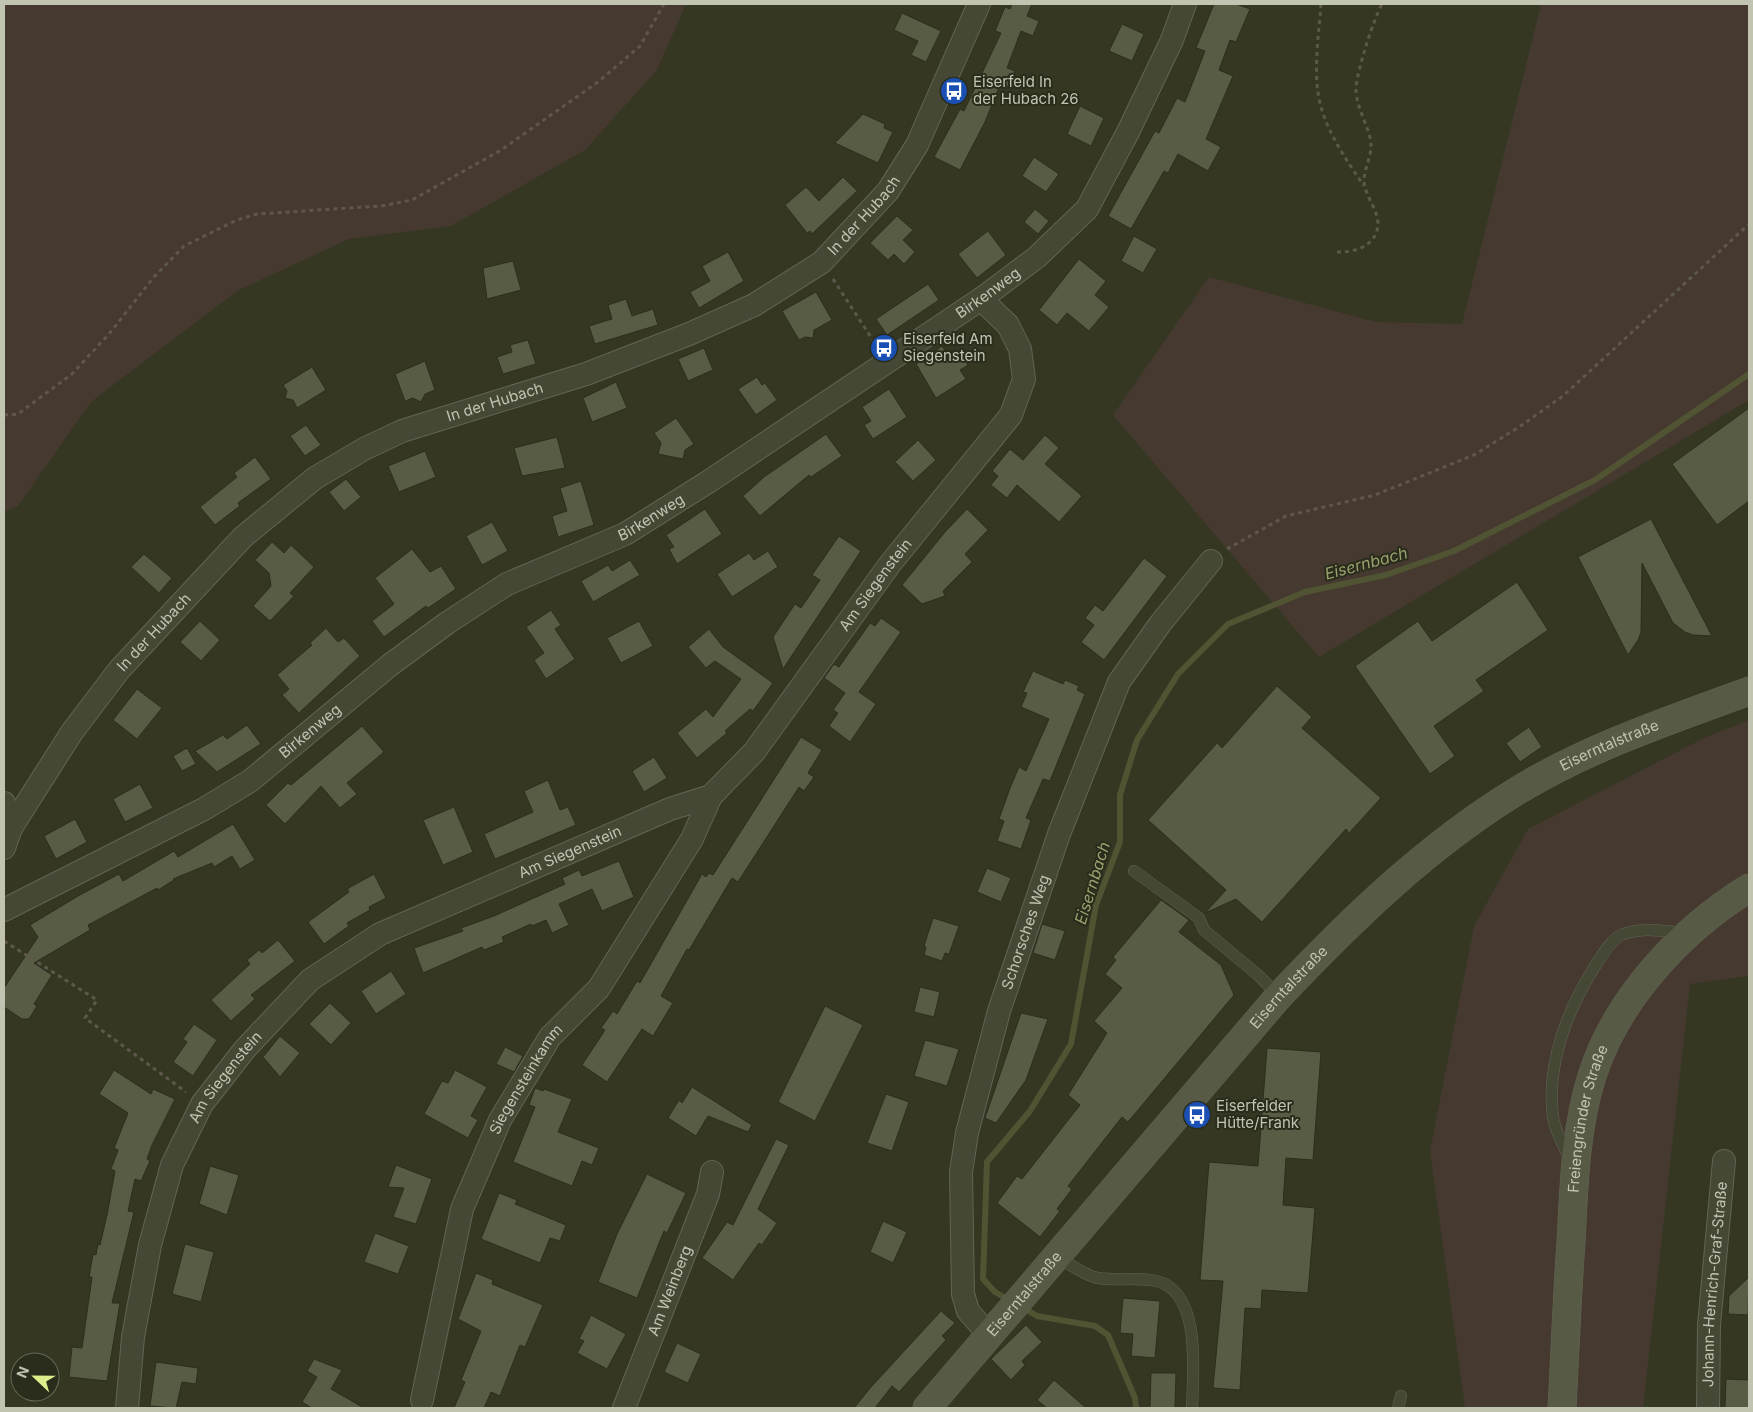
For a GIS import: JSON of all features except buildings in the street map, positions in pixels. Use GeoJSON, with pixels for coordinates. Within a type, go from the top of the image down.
{"type":"FeatureCollection","features":[{"type":"Feature","properties":{"kind":"main road","name":"Eiserntalstraße"},"geometry":{"type":"LineString","coordinates":[[927,1408],[988,1334],[1279,996],[1338,934],[1392,884],[1451,837],[1517,791],[1592,752],[1653,725],[1749,691]]}},
{"type":"Feature","properties":{"kind":"main road","name":"Freiengründer Straße"},"geometry":{"type":"LineString","coordinates":[[1562,1408],[1574,1171],[1581,1124],[1592,1076],[1610,1036],[1632,998],[1657,966],[1687,933],[1721,905],[1749,888]]}},
{"type":"Feature","properties":{"kind":"street","name":"In der Hubach"},"geometry":{"type":"LineString","coordinates":[[7,838],[72,732],[119,670],[243,537],[315,478],[364,449],[402,431],[586,374],[689,334],[754,305],[822,262],[888,191],[917,145],[979,4]]}},
{"type":"Feature","properties":{"kind":"street","name":"Birkenweg"},"geometry":{"type":"LineString","coordinates":[[4,910],[204,809],[250,781],[390,665],[447,622],[507,584],[625,534],[708,482],[981,299],[1037,257],[1087,210],[1172,40],[1185,4]]}},
{"type":"Feature","properties":{"kind":"street","name":"Am Siegenstein"},"geometry":{"type":"LineString","coordinates":[[127,1408],[133,1337],[150,1245],[172,1164],[202,1104],[245,1049],[310,980],[380,934],[670,810],[711,796],[754,752],[890,564],[1011,415],[1024,379],[1020,349],[1008,324],[981,299]]}},
{"type":"Feature","properties":{"kind":"street","name":"Schorsches Weg"},"geometry":{"type":"LineString","coordinates":[[988,1334],[968,1311],[963,1294],[961,1172],[967,1133],[999,1011],[1059,834],[1119,682],[1160,624],[1210,561]]}},
{"type":"Feature","properties":{"kind":"street","name":"Siegensteinkamm"},"geometry":{"type":"LineString","coordinates":[[422,1400],[462,1209],[500,1120],[550,1037],[599,988],[692,840],[711,796]]}},
{"type":"Feature","properties":{"kind":"street"},"geometry":{"type":"LineString","coordinates":[[4,804],[7,838]]}},
{"type":"Feature","properties":{"kind":"street","name":"Johann-Henrich-Graf-Straße"},"geometry":{"type":"LineString","coordinates":[[1708,1408],[1709,1325],[1724,1161]]}},
{"type":"Feature","properties":{"kind":"street","name":"Am Weinberg"},"geometry":{"type":"LineString","coordinates":[[624,1408],[708,1194],[712,1172]]}},
{"type":"Feature","properties":{"kind":"lane"},"geometry":{"type":"LineString","coordinates":[[1134,871],[1199,918],[1204,930],[1258,975],[1279,996]]}},
{"type":"Feature","properties":{"kind":"lane"},"geometry":{"type":"LineString","coordinates":[[1574,1171],[1553,1119],[1552,1086],[1560,1039],[1580,990],[1605,950],[1621,935],[1635,931],[1687,933]]}},
{"type":"Feature","properties":{"kind":"lane"},"geometry":{"type":"LineString","coordinates":[[1055,1256],[1096,1278],[1156,1281],[1174,1288],[1187,1311],[1193,1349],[1192,1408]]}},
{"type":"Feature","properties":{"kind":"lane"},"geometry":{"type":"LineString","coordinates":[[1398,1408],[1401,1396]]}},
{"type":"Feature","properties":{"kind":"path"},"geometry":{"type":"LineString","coordinates":[[4,415],[18,414],[72,374],[109,334],[153,278],[184,246],[237,220],[257,214],[381,206],[412,200],[501,150],[598,82],[640,46],[664,4]]}},
{"type":"Feature","properties":{"kind":"path"},"geometry":{"type":"LineString","coordinates":[[1321,4],[1317,54],[1318,92],[1326,121],[1346,159],[1364,186],[1373,205],[1378,224],[1371,241],[1361,250],[1337,252]]}},
{"type":"Feature","properties":{"kind":"path"},"geometry":{"type":"LineString","coordinates":[[1364,186],[1371,145],[1361,116],[1356,88],[1382,4]]}},
{"type":"Feature","properties":{"kind":"path"},"geometry":{"type":"LineString","coordinates":[[1210,561],[1230,546],[1286,516],[1375,495],[1474,455],[1511,432],[1563,396],[1749,224]]}},
{"type":"Feature","properties":{"kind":"path"},"geometry":{"type":"LineString","coordinates":[[822,262],[886,361]]}},
{"type":"Feature","properties":{"kind":"path"},"geometry":{"type":"LineString","coordinates":[[4,941],[97,1000],[85,1018],[202,1104]]}},
{"type":"Feature","properties":{"kind":"shaded area"},"geometry":{"type":"Polygon","coordinates":[[[4,4],[686,4],[657,70],[585,150],[451,226],[349,239],[237,291],[91,402],[18,506],[4,512],[4,4]]]}},
{"type":"Feature","properties":{"kind":"shaded area"},"geometry":{"type":"Polygon","coordinates":[[[1541,4],[1749,4],[1749,400],[1319,657],[1113,415],[1209,277],[1376,322],[1462,324],[1541,4]]]}},
{"type":"Feature","properties":{"kind":"shaded area"},"geometry":{"type":"Polygon","coordinates":[[[1749,720],[1749,976],[1690,984],[1643,1408],[1465,1408],[1430,1151],[1474,926],[1528,829],[1706,737],[1749,720]]]}},
{"type":"Feature","properties":{"kind":"waterway","name":"Eisernbach"},"geometry":{"type":"LineString","coordinates":[[1011,1301],[995,1292],[983,1279],[987,1162],[1030,1111],[1071,1044],[1096,905],[1120,842],[1120,795],[1137,740],[1178,674],[1228,624],[1305,592],[1386,575],[1454,551],[1595,480],[1749,374]]}},
{"type":"Feature","properties":{"kind":"waterway","name":"Eisernbach"},"geometry":{"type":"LineString","coordinates":[[1022,1307],[1037,1316],[1095,1326],[1108,1335],[1135,1398],[1136,1408]]}},
{"type":"Feature","properties":{"kind":"place","name":"Eiserfeld In der Hubach 26"},"geometry":{"type":"Point","coordinates":[954,91]}},
{"type":"Feature","properties":{"kind":"place","name":"Eiserfeld Am Siegenstein"},"geometry":{"type":"Point","coordinates":[884,348]}},
{"type":"Feature","properties":{"kind":"place","name":"Eiserfelder Hütte/Frank"},"geometry":{"type":"Point","coordinates":[1197,1115]}}]}
